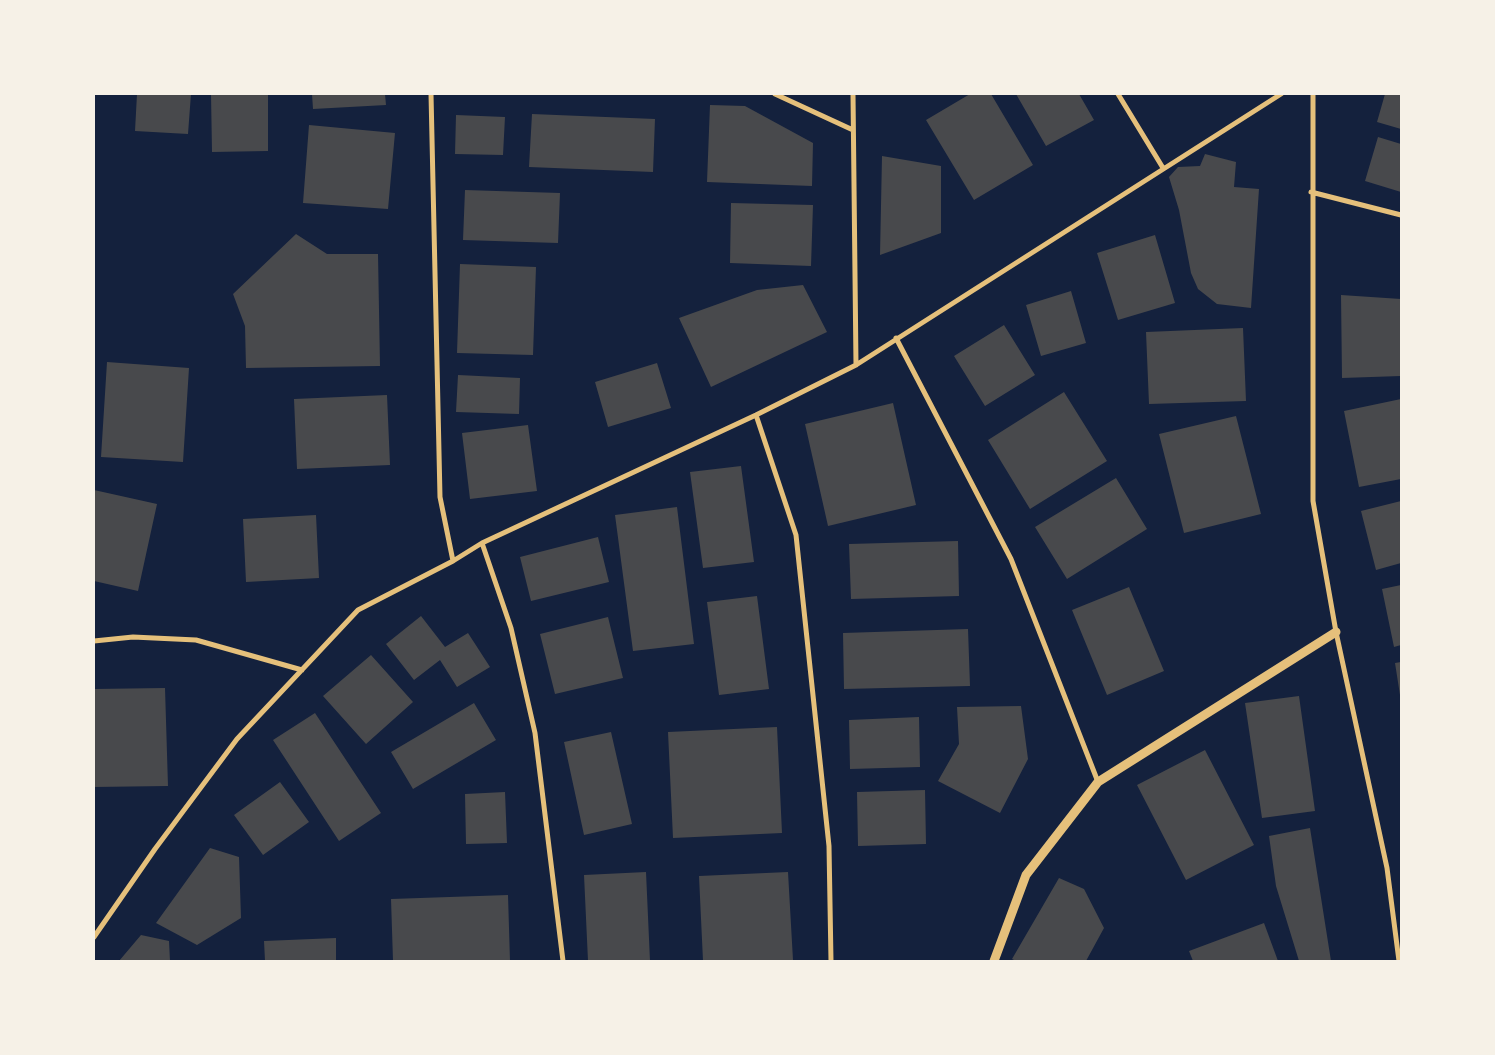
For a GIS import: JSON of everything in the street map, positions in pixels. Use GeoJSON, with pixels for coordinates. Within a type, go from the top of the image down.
{"type":"FeatureCollection","features":[{"type":"Feature","properties":{"kind":"street"},"geometry":{"type":"LineString","coordinates":[[431,94],[440,497],[453,561]]}},
{"type":"Feature","properties":{"kind":"street"},"geometry":{"type":"LineString","coordinates":[[776,94],[853,130]]}},
{"type":"Feature","properties":{"kind":"street"},"geometry":{"type":"LineString","coordinates":[[853,94],[856,365]]}},
{"type":"Feature","properties":{"kind":"street"},"geometry":{"type":"LineString","coordinates":[[1118,94],[1163,168]]}},
{"type":"Feature","properties":{"kind":"street"},"geometry":{"type":"LineString","coordinates":[[94,937],[155,849],[237,740],[358,610],[453,561],[482,543],[756,415],[856,365],[1282,94]]}},
{"type":"Feature","properties":{"kind":"street"},"geometry":{"type":"LineString","coordinates":[[1313,94],[1313,501],[1336,632],[1386,868],[1399,961]]}},
{"type":"Feature","properties":{"kind":"street"},"geometry":{"type":"LineString","coordinates":[[1312,192],[1401,215]]}},
{"type":"Feature","properties":{"kind":"street"},"geometry":{"type":"LineString","coordinates":[[896,338],[1011,559],[1098,782]]}},
{"type":"Feature","properties":{"kind":"street"},"geometry":{"type":"LineString","coordinates":[[756,415],[796,535],[829,846],[831,961]]}},
{"type":"Feature","properties":{"kind":"street"},"geometry":{"type":"LineString","coordinates":[[482,543],[511,628],[535,733],[563,961]]}},
{"type":"Feature","properties":{"kind":"street"},"geometry":{"type":"LineString","coordinates":[[994,961],[1026,875],[1098,782],[1336,632]]}},
{"type":"Feature","properties":{"kind":"street"},"geometry":{"type":"LineString","coordinates":[[94,641],[133,637],[196,640],[302,670]]}},
{"type":"Feature","properties":{"kind":"building"},"geometry":{"type":"Polygon","coordinates":[[[137,94],[191,94],[188,134],[135,131],[137,94]]]}},
{"type":"Feature","properties":{"kind":"building"},"geometry":{"type":"Polygon","coordinates":[[[211,94],[268,94],[268,151],[212,152],[211,94]]]}},
{"type":"Feature","properties":{"kind":"building"},"geometry":{"type":"Polygon","coordinates":[[[312,94],[385,94],[386,105],[313,109],[312,94]]]}},
{"type":"Feature","properties":{"kind":"building"},"geometry":{"type":"Polygon","coordinates":[[[970,94],[991,94],[1033,165],[974,200],[926,120],[970,94]]]}},
{"type":"Feature","properties":{"kind":"building"},"geometry":{"type":"Polygon","coordinates":[[[1016,94],[1079,94],[1094,120],[1046,146],[1016,94]]]}},
{"type":"Feature","properties":{"kind":"building"},"geometry":{"type":"Polygon","coordinates":[[[1385,94],[1401,94],[1401,129],[1377,122],[1385,94]]]}},
{"type":"Feature","properties":{"kind":"building"},"geometry":{"type":"Polygon","coordinates":[[[710,105],[745,106],[813,143],[812,186],[707,182],[710,105]]]}},
{"type":"Feature","properties":{"kind":"building"},"geometry":{"type":"Polygon","coordinates":[[[532,114],[655,119],[653,172],[529,167],[532,114]]]}},
{"type":"Feature","properties":{"kind":"building"},"geometry":{"type":"Polygon","coordinates":[[[456,115],[505,117],[503,155],[455,154],[456,115]]]}},
{"type":"Feature","properties":{"kind":"building"},"geometry":{"type":"Polygon","coordinates":[[[309,125],[395,133],[388,209],[303,203],[309,125]]]}},
{"type":"Feature","properties":{"kind":"building"},"geometry":{"type":"Polygon","coordinates":[[[1378,137],[1401,144],[1401,192],[1365,181],[1378,137]]]}},
{"type":"Feature","properties":{"kind":"building"},"geometry":{"type":"Polygon","coordinates":[[[1205,154],[1236,162],[1234,187],[1259,189],[1251,308],[1217,304],[1198,289],[1191,273],[1179,210],[1169,177],[1178,167],[1200,166],[1205,154]]]}},
{"type":"Feature","properties":{"kind":"building"},"geometry":{"type":"Polygon","coordinates":[[[882,156],[941,166],[941,233],[880,255],[882,156]]]}},
{"type":"Feature","properties":{"kind":"building"},"geometry":{"type":"Polygon","coordinates":[[[465,190],[560,193],[558,243],[463,240],[465,190]]]}},
{"type":"Feature","properties":{"kind":"building"},"geometry":{"type":"Polygon","coordinates":[[[731,203],[813,205],[811,266],[730,263],[731,203]]]}},
{"type":"Feature","properties":{"kind":"building"},"geometry":{"type":"Polygon","coordinates":[[[296,234],[327,254],[378,254],[380,366],[246,368],[245,326],[233,294],[296,234]]]}},
{"type":"Feature","properties":{"kind":"building"},"geometry":{"type":"Polygon","coordinates":[[[1155,235],[1175,303],[1118,320],[1097,253],[1155,235]]]}},
{"type":"Feature","properties":{"kind":"building"},"geometry":{"type":"Polygon","coordinates":[[[460,264],[536,267],[533,355],[457,353],[460,264]]]}},
{"type":"Feature","properties":{"kind":"building"},"geometry":{"type":"Polygon","coordinates":[[[803,285],[827,332],[711,387],[679,318],[757,290],[803,285]]]}},
{"type":"Feature","properties":{"kind":"building"},"geometry":{"type":"Polygon","coordinates":[[[1071,291],[1086,343],[1041,356],[1026,305],[1071,291]]]}},
{"type":"Feature","properties":{"kind":"building"},"geometry":{"type":"Polygon","coordinates":[[[1341,295],[1401,299],[1401,376],[1342,378],[1341,295]]]}},
{"type":"Feature","properties":{"kind":"building"},"geometry":{"type":"Polygon","coordinates":[[[1004,325],[1035,375],[985,406],[954,356],[1004,325]]]}},
{"type":"Feature","properties":{"kind":"building"},"geometry":{"type":"Polygon","coordinates":[[[1243,328],[1246,401],[1149,404],[1146,332],[1243,328]]]}},
{"type":"Feature","properties":{"kind":"building"},"geometry":{"type":"Polygon","coordinates":[[[107,362],[189,368],[183,462],[101,457],[107,362]]]}},
{"type":"Feature","properties":{"kind":"building"},"geometry":{"type":"Polygon","coordinates":[[[657,363],[671,408],[608,427],[595,382],[657,363]]]}},
{"type":"Feature","properties":{"kind":"building"},"geometry":{"type":"Polygon","coordinates":[[[458,375],[520,378],[519,414],[456,412],[458,375]]]}},
{"type":"Feature","properties":{"kind":"building"},"geometry":{"type":"Polygon","coordinates":[[[1064,392],[1107,461],[1030,509],[988,440],[1064,392]]]}},
{"type":"Feature","properties":{"kind":"building"},"geometry":{"type":"Polygon","coordinates":[[[387,395],[390,465],[297,469],[294,399],[387,395]]]}},
{"type":"Feature","properties":{"kind":"building"},"geometry":{"type":"Polygon","coordinates":[[[1401,399],[1401,479],[1359,487],[1344,411],[1401,399]]]}},
{"type":"Feature","properties":{"kind":"building"},"geometry":{"type":"Polygon","coordinates":[[[893,403],[916,505],[828,526],[805,424],[893,403]]]}},
{"type":"Feature","properties":{"kind":"building"},"geometry":{"type":"Polygon","coordinates":[[[1236,416],[1261,514],[1184,533],[1159,434],[1236,416]]]}},
{"type":"Feature","properties":{"kind":"building"},"geometry":{"type":"Polygon","coordinates":[[[528,425],[537,491],[470,499],[462,433],[528,425]]]}},
{"type":"Feature","properties":{"kind":"building"},"geometry":{"type":"Polygon","coordinates":[[[741,466],[754,562],[703,568],[690,472],[741,466]]]}},
{"type":"Feature","properties":{"kind":"building"},"geometry":{"type":"Polygon","coordinates":[[[1116,478],[1147,529],[1067,579],[1035,527],[1116,478]]]}},
{"type":"Feature","properties":{"kind":"building"},"geometry":{"type":"Polygon","coordinates":[[[94,490],[157,504],[138,591],[94,581],[94,490]]]}},
{"type":"Feature","properties":{"kind":"building"},"geometry":{"type":"Polygon","coordinates":[[[1401,501],[1401,563],[1376,570],[1361,511],[1401,501]]]}},
{"type":"Feature","properties":{"kind":"building"},"geometry":{"type":"Polygon","coordinates":[[[677,507],[694,644],[633,651],[615,515],[677,507]]]}},
{"type":"Feature","properties":{"kind":"building"},"geometry":{"type":"Polygon","coordinates":[[[316,515],[319,578],[246,582],[243,519],[316,515]]]}},
{"type":"Feature","properties":{"kind":"building"},"geometry":{"type":"Polygon","coordinates":[[[598,537],[609,582],[531,601],[520,557],[598,537]]]}},
{"type":"Feature","properties":{"kind":"building"},"geometry":{"type":"Polygon","coordinates":[[[958,541],[959,596],[851,599],[849,544],[958,541]]]}},
{"type":"Feature","properties":{"kind":"building"},"geometry":{"type":"Polygon","coordinates":[[[1401,585],[1401,645],[1394,647],[1382,589],[1401,585]]]}},
{"type":"Feature","properties":{"kind":"building"},"geometry":{"type":"Polygon","coordinates":[[[1129,587],[1164,671],[1107,695],[1072,610],[1129,587]]]}},
{"type":"Feature","properties":{"kind":"building"},"geometry":{"type":"Polygon","coordinates":[[[757,596],[769,689],[719,695],[707,602],[757,596]]]}},
{"type":"Feature","properties":{"kind":"building"},"geometry":{"type":"Polygon","coordinates":[[[421,616],[445,647],[468,633],[490,667],[457,687],[440,660],[414,680],[386,644],[421,616]]]}},
{"type":"Feature","properties":{"kind":"building"},"geometry":{"type":"Polygon","coordinates":[[[608,617],[623,678],[555,694],[540,634],[608,617]]]}},
{"type":"Feature","properties":{"kind":"building"},"geometry":{"type":"Polygon","coordinates":[[[968,629],[970,686],[844,689],[843,633],[968,629]]]}},
{"type":"Feature","properties":{"kind":"building"},"geometry":{"type":"Polygon","coordinates":[[[371,655],[413,702],[366,744],[323,696],[371,655]]]}},
{"type":"Feature","properties":{"kind":"building"},"geometry":{"type":"Polygon","coordinates":[[[1401,662],[1401,695],[1400,695],[1395,663],[1401,662]]]}},
{"type":"Feature","properties":{"kind":"building"},"geometry":{"type":"Polygon","coordinates":[[[165,688],[168,786],[94,787],[94,689],[165,688]]]}},
{"type":"Feature","properties":{"kind":"building"},"geometry":{"type":"Polygon","coordinates":[[[1299,696],[1315,811],[1262,818],[1245,703],[1299,696]]]}},
{"type":"Feature","properties":{"kind":"building"},"geometry":{"type":"Polygon","coordinates":[[[474,703],[496,740],[413,789],[391,752],[474,703]]]}},
{"type":"Feature","properties":{"kind":"building"},"geometry":{"type":"Polygon","coordinates":[[[1021,706],[1028,759],[1000,813],[938,781],[959,744],[957,707],[1021,706]]]}},
{"type":"Feature","properties":{"kind":"building"},"geometry":{"type":"Polygon","coordinates":[[[315,713],[381,813],[339,841],[273,740],[315,713]]]}},
{"type":"Feature","properties":{"kind":"building"},"geometry":{"type":"Polygon","coordinates":[[[919,717],[920,767],[850,769],[849,720],[919,717]]]}},
{"type":"Feature","properties":{"kind":"building"},"geometry":{"type":"Polygon","coordinates":[[[777,727],[782,833],[673,838],[668,732],[777,727]]]}},
{"type":"Feature","properties":{"kind":"building"},"geometry":{"type":"Polygon","coordinates":[[[611,732],[632,824],[584,835],[564,742],[611,732]]]}},
{"type":"Feature","properties":{"kind":"building"},"geometry":{"type":"Polygon","coordinates":[[[1205,750],[1254,845],[1186,880],[1137,785],[1205,750]]]}},
{"type":"Feature","properties":{"kind":"building"},"geometry":{"type":"Polygon","coordinates":[[[280,782],[309,822],[263,855],[234,815],[280,782]]]}},
{"type":"Feature","properties":{"kind":"building"},"geometry":{"type":"Polygon","coordinates":[[[925,790],[926,844],[858,846],[857,792],[925,790]]]}},
{"type":"Feature","properties":{"kind":"building"},"geometry":{"type":"Polygon","coordinates":[[[505,792],[507,843],[466,844],[465,794],[505,792]]]}},
{"type":"Feature","properties":{"kind":"building"},"geometry":{"type":"Polygon","coordinates":[[[1310,828],[1331,961],[1299,961],[1276,886],[1269,836],[1310,828]]]}},
{"type":"Feature","properties":{"kind":"building"},"geometry":{"type":"Polygon","coordinates":[[[210,848],[239,857],[241,918],[197,945],[156,923],[210,848]]]}},
{"type":"Feature","properties":{"kind":"building"},"geometry":{"type":"Polygon","coordinates":[[[646,872],[650,961],[588,961],[584,875],[646,872]]]}},
{"type":"Feature","properties":{"kind":"building"},"geometry":{"type":"Polygon","coordinates":[[[788,872],[793,960],[703,961],[699,876],[788,872]]]}},
{"type":"Feature","properties":{"kind":"building"},"geometry":{"type":"Polygon","coordinates":[[[1059,878],[1084,889],[1104,928],[1086,961],[1016,961],[1012,959],[1059,878]]]}},
{"type":"Feature","properties":{"kind":"building"},"geometry":{"type":"Polygon","coordinates":[[[508,895],[510,961],[393,961],[391,899],[508,895]]]}},
{"type":"Feature","properties":{"kind":"building"},"geometry":{"type":"Polygon","coordinates":[[[1264,923],[1278,961],[1193,961],[1189,951],[1264,923]]]}},
{"type":"Feature","properties":{"kind":"building"},"geometry":{"type":"Polygon","coordinates":[[[141,935],[169,941],[170,961],[119,961],[141,935]]]}},
{"type":"Feature","properties":{"kind":"building"},"geometry":{"type":"Polygon","coordinates":[[[336,938],[336,961],[265,961],[264,941],[336,938]]]}}]}
